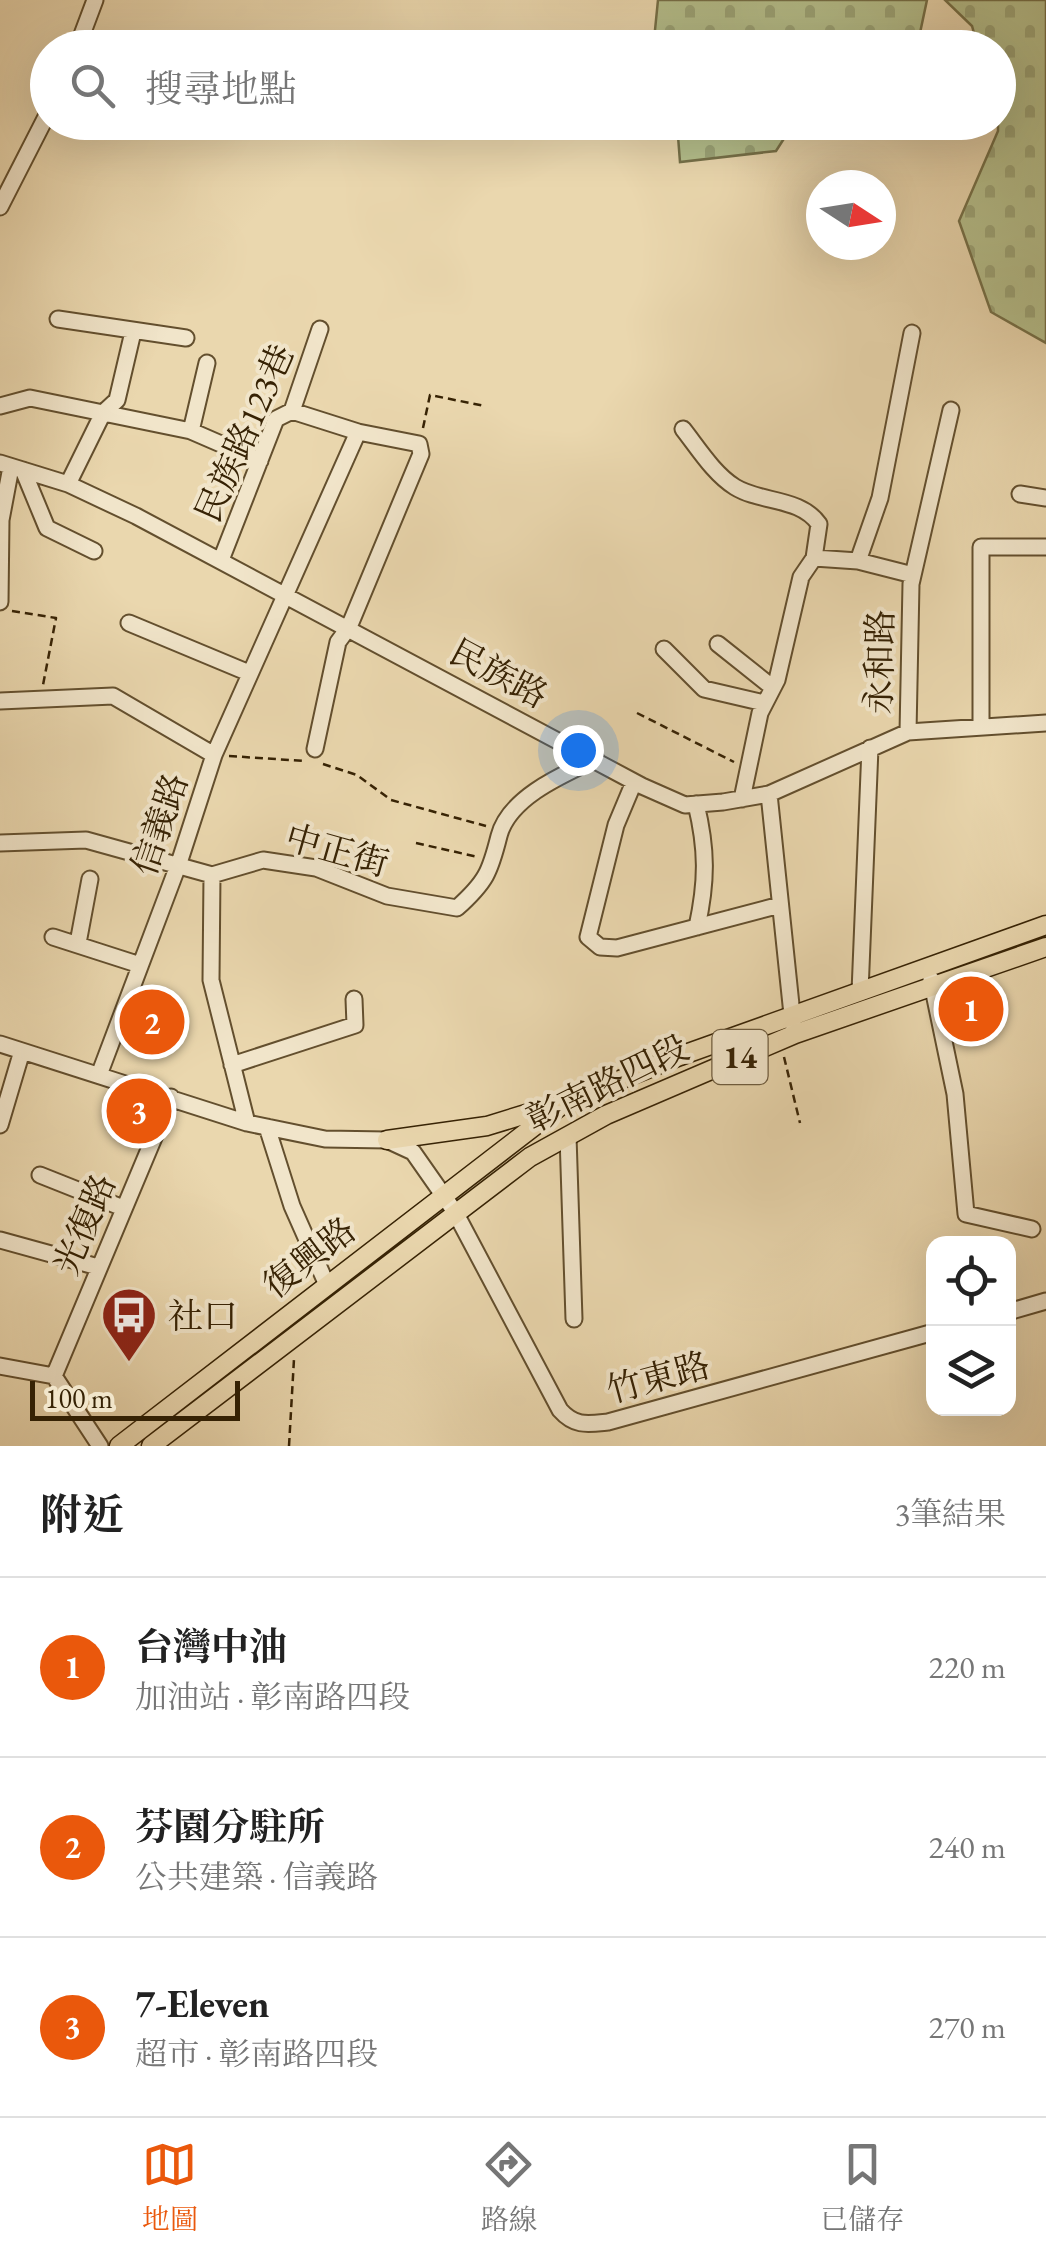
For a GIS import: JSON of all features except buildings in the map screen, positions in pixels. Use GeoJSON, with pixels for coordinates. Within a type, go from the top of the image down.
{"type":"FeatureCollection","features":[{"type":"Feature","properties":{"kind":"main road","name":"彰南路四段"},"geometry":{"type":"LineString","coordinates":[[445,1194],[567,1101],[789,1030],[930,978],[1046,925]]}},
{"type":"Feature","properties":{"kind":"main road","name":"彰南路四段"},"geometry":{"type":"LineString","coordinates":[[455,1212],[530,1157],[568,1136],[860,992],[930,978],[1046,946]]}},
{"type":"Feature","properties":{"kind":"main road"},"geometry":{"type":"LineString","coordinates":[[387,1140],[487,1126],[567,1101]]}},
{"type":"Feature","properties":{"kind":"main road","name":"復興路"},"geometry":{"type":"LineString","coordinates":[[119,1446],[445,1194]]}},
{"type":"Feature","properties":{"kind":"main road","name":"復興路"},"geometry":{"type":"LineString","coordinates":[[151,1446],[455,1212]]}},
{"type":"Feature","properties":{"kind":"street"},"geometry":{"type":"LineString","coordinates":[[84,30],[95,0]]}},
{"type":"Feature","properties":{"kind":"street"},"geometry":{"type":"LineString","coordinates":[[0,208],[34,140]]}},
{"type":"Feature","properties":{"kind":"street"},"geometry":{"type":"LineString","coordinates":[[58,319],[186,338]]}},
{"type":"Feature","properties":{"kind":"street","name":"民族路123巷"},"geometry":{"type":"LineString","coordinates":[[221,560],[276,419],[292,411],[320,328]]}},
{"type":"Feature","properties":{"kind":"street"},"geometry":{"type":"LineString","coordinates":[[68,484],[103,413],[117,400],[124,384],[134,332]]}},
{"type":"Feature","properties":{"kind":"street"},"geometry":{"type":"LineString","coordinates":[[858,561],[880,498],[912,334]]}},
{"type":"Feature","properties":{"kind":"street"},"geometry":{"type":"LineString","coordinates":[[191,431],[207,363]]}},
{"type":"Feature","properties":{"kind":"street"},"geometry":{"type":"LineString","coordinates":[[0,406],[30,398],[191,431],[260,460]]}},
{"type":"Feature","properties":{"kind":"street"},"geometry":{"type":"LineString","coordinates":[[913,574],[951,410]]}},
{"type":"Feature","properties":{"kind":"street"},"geometry":{"type":"LineString","coordinates":[[292,411],[358,432],[419,444],[421,454],[349,627],[338,642],[315,749]]}},
{"type":"Feature","properties":{"kind":"street"},"geometry":{"type":"LineString","coordinates":[[683,428],[736,488],[790,504],[814,516],[820,524],[814,558],[801,577],[772,687],[764,703],[742,799]]}},
{"type":"Feature","properties":{"kind":"street","name":"信義路"},"geometry":{"type":"LineString","coordinates":[[98,1075],[179,863],[214,755],[358,432]]}},
{"type":"Feature","properties":{"kind":"street"},"geometry":{"type":"LineString","coordinates":[[11,467],[47,528],[94,551]]}},
{"type":"Feature","properties":{"kind":"street"},"geometry":{"type":"LineString","coordinates":[[0,605],[1,520],[11,467]]}},
{"type":"Feature","properties":{"kind":"street","name":"民族路"},"geometry":{"type":"LineString","coordinates":[[11,467],[68,484],[221,560],[596,758],[634,782],[685,805],[769,794],[908,732],[1046,723]]}},
{"type":"Feature","properties":{"kind":"street"},"geometry":{"type":"LineString","coordinates":[[1020,494],[1046,498]]}},
{"type":"Feature","properties":{"kind":"street"},"geometry":{"type":"LineString","coordinates":[[981,727],[981,547],[1046,547]]}},
{"type":"Feature","properties":{"kind":"street","name":"永和路"},"geometry":{"type":"LineString","coordinates":[[814,558],[858,561],[913,574],[908,732]]}},
{"type":"Feature","properties":{"kind":"street"},"geometry":{"type":"LineString","coordinates":[[129,623],[249,673]]}},
{"type":"Feature","properties":{"kind":"street"},"geometry":{"type":"LineString","coordinates":[[718,644],[772,687]]}},
{"type":"Feature","properties":{"kind":"street"},"geometry":{"type":"LineString","coordinates":[[664,649],[704,689],[764,703]]}},
{"type":"Feature","properties":{"kind":"street"},"geometry":{"type":"LineString","coordinates":[[3,707],[113,696],[214,755]]}},
{"type":"Feature","properties":{"kind":"street"},"geometry":{"type":"LineString","coordinates":[[860,992],[870,748]]}},
{"type":"Feature","properties":{"kind":"street"},"geometry":{"type":"LineString","coordinates":[[499,836],[515,810],[536,791],[596,758]]}},
{"type":"Feature","properties":{"kind":"street"},"geometry":{"type":"LineString","coordinates":[[634,782],[616,824],[588,937],[600,947],[618,948],[780,905]]}},
{"type":"Feature","properties":{"kind":"street"},"geometry":{"type":"LineString","coordinates":[[769,794],[789,1030]]}},
{"type":"Feature","properties":{"kind":"street"},"geometry":{"type":"LineString","coordinates":[[696,804],[708,864],[697,927]]}},
{"type":"Feature","properties":{"kind":"street","name":"中正街"},"geometry":{"type":"LineString","coordinates":[[212,875],[263,860],[316,868],[387,896],[457,908],[477,890],[495,861],[499,836]]}},
{"type":"Feature","properties":{"kind":"street"},"geometry":{"type":"LineString","coordinates":[[0,843],[86,840],[212,875],[211,980],[247,1123]]}},
{"type":"Feature","properties":{"kind":"street"},"geometry":{"type":"LineString","coordinates":[[78,942],[90,879]]}},
{"type":"Feature","properties":{"kind":"street"},"geometry":{"type":"LineString","coordinates":[[53,937],[140,965]]}},
{"type":"Feature","properties":{"kind":"street"},"geometry":{"type":"LineString","coordinates":[[930,978],[955,1094],[966,1214],[1032,1228]]}},
{"type":"Feature","properties":{"kind":"street"},"geometry":{"type":"LineString","coordinates":[[232,1065],[355,1025],[354,998]]}},
{"type":"Feature","properties":{"kind":"street"},"geometry":{"type":"LineString","coordinates":[[0,1044],[247,1123],[325,1139],[387,1140],[413,1152],[455,1212]]}},
{"type":"Feature","properties":{"kind":"street"},"geometry":{"type":"LineString","coordinates":[[0,1125],[22,1052]]}},
{"type":"Feature","properties":{"kind":"street","name":"光復路"},"geometry":{"type":"LineString","coordinates":[[54,1376],[171,1097]]}},
{"type":"Feature","properties":{"kind":"street"},"geometry":{"type":"LineString","coordinates":[[266,1127],[292,1206],[327,1285]]}},
{"type":"Feature","properties":{"kind":"street"},"geometry":{"type":"LineString","coordinates":[[568,1136],[574,1319]]}},
{"type":"Feature","properties":{"kind":"street"},"geometry":{"type":"LineString","coordinates":[[40,1176],[123,1208]]}},
{"type":"Feature","properties":{"kind":"street","name":"竹東路"},"geometry":{"type":"LineString","coordinates":[[455,1212],[560,1410],[570,1421],[584,1425],[926,1334]]}},
{"type":"Feature","properties":{"kind":"street"},"geometry":{"type":"LineString","coordinates":[[0,1240],[98,1267]]}},
{"type":"Feature","properties":{"kind":"street"},"geometry":{"type":"LineString","coordinates":[[1016,1310],[1046,1301]]}},
{"type":"Feature","properties":{"kind":"street"},"geometry":{"type":"LineString","coordinates":[[0,1366],[54,1376],[100,1446]]}},
{"type":"Feature","properties":{"kind":"path"},"geometry":{"type":"LineString","coordinates":[[419,444],[430,395],[485,406]]}},
{"type":"Feature","properties":{"kind":"path"},"geometry":{"type":"LineString","coordinates":[[0,605],[56,618],[40,701]]}},
{"type":"Feature","properties":{"kind":"path"},"geometry":{"type":"LineString","coordinates":[[637,714],[748,769]]}},
{"type":"Feature","properties":{"kind":"path"},"geometry":{"type":"LineString","coordinates":[[214,755],[319,762],[356,775],[392,800],[483,823],[499,836]]}},
{"type":"Feature","properties":{"kind":"path"},"geometry":{"type":"LineString","coordinates":[[416,843],[495,861]]}},
{"type":"Feature","properties":{"kind":"path"},"geometry":{"type":"LineString","coordinates":[[789,1030],[800,1124]]}},
{"type":"Feature","properties":{"kind":"path"},"geometry":{"type":"LineString","coordinates":[[290,1446],[295,1337]]}},
{"type":"Feature","properties":{"kind":"green space"},"geometry":{"type":"Polygon","coordinates":[[[658,0],[927,0],[921,30],[655,30],[658,0]]]}},
{"type":"Feature","properties":{"kind":"green space"},"geometry":{"type":"Polygon","coordinates":[[[945,0],[1046,0],[1046,343],[991,312],[959,221],[994,140],[1016,140],[1016,30],[973,30],[945,0]]]}},
{"type":"Feature","properties":{"kind":"green space"},"geometry":{"type":"Polygon","coordinates":[[[678,140],[783,140],[776,151],[680,162],[678,140]]]}},
{"type":"Feature","properties":{"kind":"place","name":"台灣中油"},"geometry":{"type":"Point","coordinates":[971,1009]}},
{"type":"Feature","properties":{"kind":"place","name":"芬園分駐所"},"geometry":{"type":"Point","coordinates":[152,1022]}},
{"type":"Feature","properties":{"kind":"place","name":"7-Eleven"},"geometry":{"type":"Point","coordinates":[139,1111]}},
{"type":"Feature","properties":{"kind":"place","name":"社口"},"geometry":{"type":"Point","coordinates":[129,1364]}}]}
